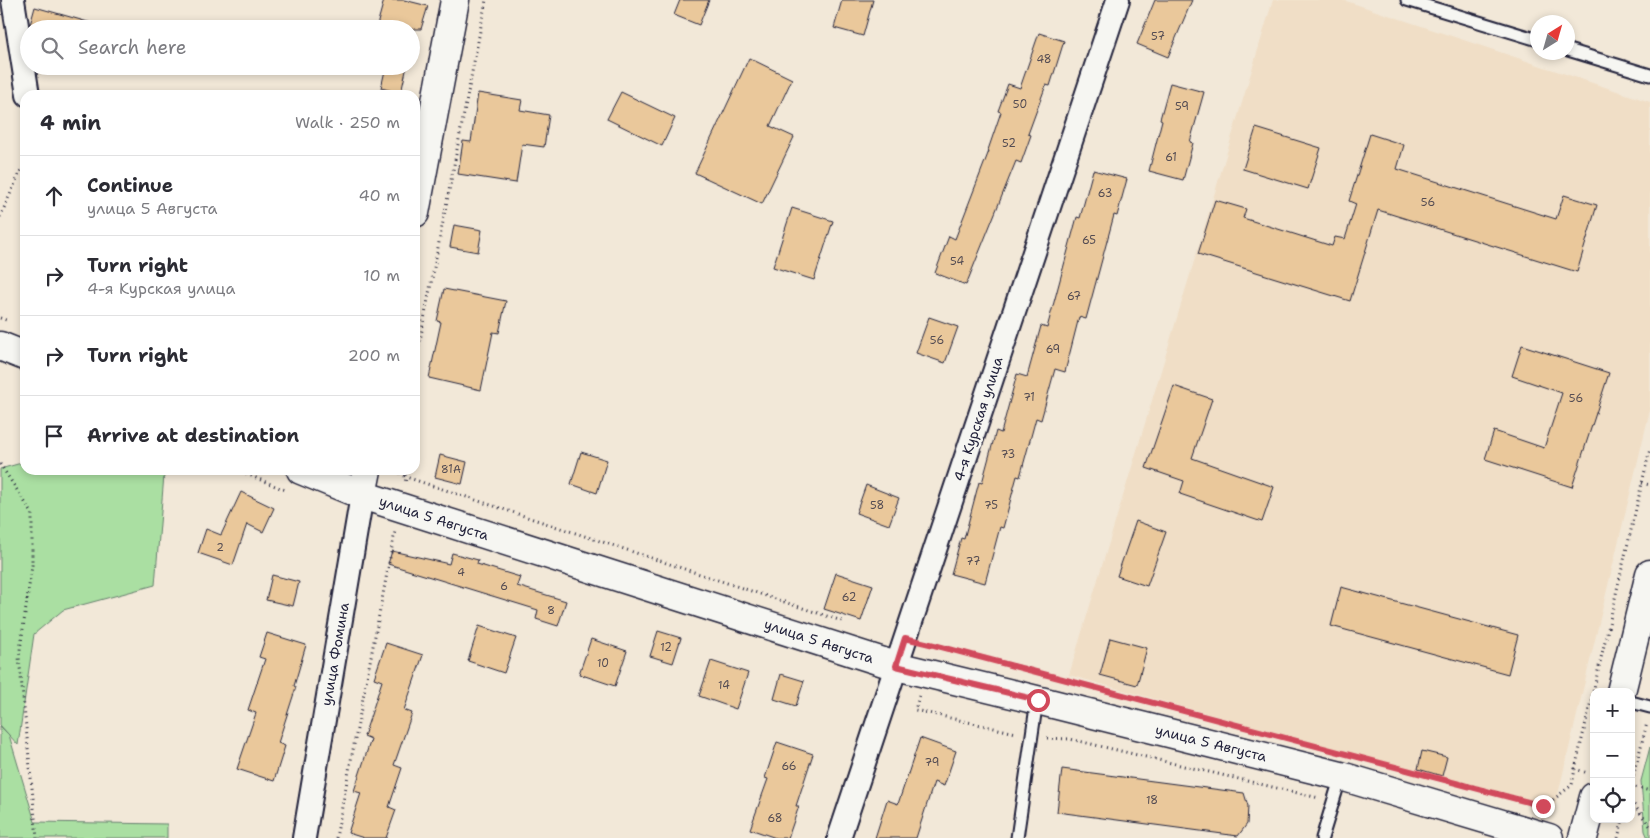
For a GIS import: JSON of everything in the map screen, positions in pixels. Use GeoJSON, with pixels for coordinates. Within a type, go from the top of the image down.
{"type":"FeatureCollection","features":[{"type":"Feature","properties":{"kind":"main road"},"geometry":{"type":"LineString","coordinates":[[420,186],[455,0]]}},
{"type":"Feature","properties":{"kind":"main road"},"geometry":{"type":"LineString","coordinates":[[0,346],[20,354]]}},
{"type":"Feature","properties":{"kind":"main road","name":"улица 5 Августа"},"geometry":{"type":"LineString","coordinates":[[328,475],[365,482],[896,666],[1038,700],[1337,789],[1549,838]]}},
{"type":"Feature","properties":{"kind":"main road"},"geometry":{"type":"LineString","coordinates":[[1622,688],[1650,574]]}},
{"type":"Feature","properties":{"kind":"main road"},"geometry":{"type":"LineString","coordinates":[[1583,838],[1590,812]]}},
{"type":"Feature","properties":{"kind":"street"},"geometry":{"type":"LineString","coordinates":[[13,0],[20,44]]}},
{"type":"Feature","properties":{"kind":"street","name":"4-я Курская улица"},"geometry":{"type":"LineString","coordinates":[[839,838],[1118,0]]}},
{"type":"Feature","properties":{"kind":"street"},"geometry":{"type":"LineString","coordinates":[[25,75],[27,90]]}},
{"type":"Feature","properties":{"kind":"street","name":"улица Фомина"},"geometry":{"type":"LineString","coordinates":[[304,838],[365,482]]}},
{"type":"Feature","properties":{"kind":"lane"},"geometry":{"type":"LineString","coordinates":[[1406,0],[1530,38]]}},
{"type":"Feature","properties":{"kind":"lane"},"geometry":{"type":"LineString","coordinates":[[1575,52],[1650,75]]}},
{"type":"Feature","properties":{"kind":"lane"},"geometry":{"type":"LineString","coordinates":[[1017,838],[1038,700]]}},
{"type":"Feature","properties":{"kind":"lane"},"geometry":{"type":"LineString","coordinates":[[1635,703],[1650,707]]}},
{"type":"Feature","properties":{"kind":"lane"},"geometry":{"type":"LineString","coordinates":[[1322,838],[1337,789]]}},
{"type":"Feature","properties":{"kind":"path"},"geometry":{"type":"LineString","coordinates":[[420,340],[486,0]]}},
{"type":"Feature","properties":{"kind":"path"},"geometry":{"type":"LineString","coordinates":[[0,217],[20,176]]}},
{"type":"Feature","properties":{"kind":"path"},"geometry":{"type":"LineString","coordinates":[[1456,783],[1545,806],[1572,785],[1650,449]]}},
{"type":"Feature","properties":{"kind":"path"},"geometry":{"type":"LineString","coordinates":[[0,464],[32,513],[32,565],[19,657],[37,838]]}},
{"type":"Feature","properties":{"kind":"path"},"geometry":{"type":"LineString","coordinates":[[403,475],[851,624]]}},
{"type":"Feature","properties":{"kind":"path"},"geometry":{"type":"LineString","coordinates":[[1642,483],[1650,485]]}},
{"type":"Feature","properties":{"kind":"path"},"geometry":{"type":"LineString","coordinates":[[336,838],[393,541]]}},
{"type":"Feature","properties":{"kind":"path"},"geometry":{"type":"LineString","coordinates":[[905,638],[1070,681]]}},
{"type":"Feature","properties":{"kind":"path"},"geometry":{"type":"LineString","coordinates":[[1633,778],[1648,720]]}},
{"type":"Feature","properties":{"kind":"path"},"geometry":{"type":"LineString","coordinates":[[1032,737],[1070,739],[1337,789]]}},
{"type":"Feature","properties":{"kind":"path"},"geometry":{"type":"LineString","coordinates":[[1576,769],[1590,773]]}},
{"type":"Feature","properties":{"kind":"path"},"geometry":{"type":"LineString","coordinates":[[1635,787],[1650,791]]}},
{"type":"Feature","properties":{"kind":"path"},"geometry":{"type":"LineString","coordinates":[[1635,806],[1650,826]]}},
{"type":"Feature","properties":{"kind":"path"},"geometry":{"type":"LineString","coordinates":[[1618,838],[1622,823]]}},
{"type":"Feature","properties":{"kind":"shaded area"},"geometry":{"type":"Polygon","coordinates":[[[1273,0],[1343,0],[1650,102],[1650,410],[1554,811],[1069,675],[1273,0]]]}},
{"type":"Feature","properties":{"kind":"green space"},"geometry":{"type":"Polygon","coordinates":[[[20,463],[20,475],[164,475],[155,585],[63,610],[34,634],[18,745],[0,725],[0,469],[20,463]]]}},
{"type":"Feature","properties":{"kind":"green space"},"geometry":{"type":"Polygon","coordinates":[[[0,726],[9,735],[35,822],[167,824],[167,838],[0,838],[0,726]]]}},
{"type":"Feature","properties":{"kind":"green space"},"geometry":{"type":"Polygon","coordinates":[[[1650,747],[1650,838],[1648,838],[1645,831],[1641,781],[1650,747]]]}},
{"type":"Feature","properties":{"kind":"building"},"geometry":{"type":"Polygon","coordinates":[[[384,0],[404,0],[428,6],[421,29],[420,20],[378,20],[384,0]]]}},
{"type":"Feature","properties":{"kind":"building"},"geometry":{"type":"Polygon","coordinates":[[[680,0],[709,0],[699,25],[674,15],[680,0]]]}},
{"type":"Feature","properties":{"kind":"building"},"geometry":{"type":"Polygon","coordinates":[[[842,0],[873,0],[863,36],[834,28],[842,0]]]}},
{"type":"Feature","properties":{"kind":"building"},"geometry":{"type":"Polygon","coordinates":[[[1155,0],[1192,0],[1168,57],[1137,44],[1155,0]]]}},
{"type":"Feature","properties":{"kind":"building"},"geometry":{"type":"Polygon","coordinates":[[[35,7],[81,20],[31,20],[35,7]]]}},
{"type":"Feature","properties":{"kind":"building"},"geometry":{"type":"Polygon","coordinates":[[[1039,33],[1064,41],[1050,86],[1046,85],[1028,134],[1031,135],[1021,163],[1016,161],[966,285],[935,273],[949,236],[955,239],[989,151],[1001,112],[998,111],[1008,84],[1020,88],[1039,33]]]}},
{"type":"Feature","properties":{"kind":"building"},"geometry":{"type":"Polygon","coordinates":[[[749,58],[792,79],[770,126],[794,137],[762,204],[695,173],[749,58]]]}},
{"type":"Feature","properties":{"kind":"building"},"geometry":{"type":"Polygon","coordinates":[[[384,75],[405,75],[402,90],[381,88],[384,75]]]}},
{"type":"Feature","properties":{"kind":"building"},"geometry":{"type":"Polygon","coordinates":[[[1170,83],[1204,92],[1190,142],[1193,143],[1183,180],[1149,171],[1170,83]]]}},
{"type":"Feature","properties":{"kind":"building"},"geometry":{"type":"Polygon","coordinates":[[[621,92],[675,118],[662,146],[607,119],[621,92]]]}},
{"type":"Feature","properties":{"kind":"building"},"geometry":{"type":"Polygon","coordinates":[[[478,93],[522,100],[520,110],[549,115],[544,147],[522,144],[516,183],[458,174],[463,141],[471,142],[478,93]]]}},
{"type":"Feature","properties":{"kind":"building"},"geometry":{"type":"Polygon","coordinates":[[[1256,128],[1321,148],[1308,189],[1243,169],[1256,128]]]}},
{"type":"Feature","properties":{"kind":"building"},"geometry":{"type":"Polygon","coordinates":[[[1370,134],[1404,145],[1397,169],[1556,219],[1564,195],[1597,205],[1577,272],[1378,210],[1350,301],[1198,254],[1215,200],[1246,209],[1243,218],[1332,246],[1335,237],[1345,239],[1356,204],[1349,201],[1370,134]]]}},
{"type":"Feature","properties":{"kind":"building"},"geometry":{"type":"Polygon","coordinates":[[[1093,170],[1127,179],[1117,216],[1114,215],[1086,319],[1079,317],[1065,372],[1055,369],[1041,420],[1036,418],[1020,477],[1017,476],[1003,528],[1000,527],[985,583],[951,574],[961,538],[964,539],[979,482],[982,483],[996,431],[1001,433],[1017,374],[1027,377],[1041,326],[1047,328],[1077,217],[1080,218],[1093,170]]]}},
{"type":"Feature","properties":{"kind":"building"},"geometry":{"type":"Polygon","coordinates":[[[792,208],[833,221],[814,280],[773,267],[792,208]]]}},
{"type":"Feature","properties":{"kind":"building"},"geometry":{"type":"Polygon","coordinates":[[[454,225],[482,230],[478,252],[450,247],[454,225]]]}},
{"type":"Feature","properties":{"kind":"building"},"geometry":{"type":"Polygon","coordinates":[[[444,289],[506,301],[499,333],[493,332],[481,390],[429,378],[441,322],[437,321],[444,289]]]}},
{"type":"Feature","properties":{"kind":"building"},"geometry":{"type":"Polygon","coordinates":[[[929,317],[958,327],[945,363],[916,353],[929,317]]]}},
{"type":"Feature","properties":{"kind":"building"},"geometry":{"type":"Polygon","coordinates":[[[1522,345],[1609,373],[1572,487],[1485,459],[1494,431],[1544,448],[1562,393],[1512,376],[1522,345]]]}},
{"type":"Feature","properties":{"kind":"building"},"geometry":{"type":"Polygon","coordinates":[[[1174,386],[1212,399],[1192,458],[1274,487],[1262,522],[1180,494],[1184,481],[1146,468],[1174,386]]]}},
{"type":"Feature","properties":{"kind":"building"},"geometry":{"type":"Polygon","coordinates":[[[581,452],[607,460],[597,493],[571,484],[581,452]]]}},
{"type":"Feature","properties":{"kind":"building"},"geometry":{"type":"Polygon","coordinates":[[[440,455],[467,462],[462,484],[435,477],[440,455]]]}},
{"type":"Feature","properties":{"kind":"building"},"geometry":{"type":"Polygon","coordinates":[[[866,485],[899,498],[889,525],[856,513],[866,485]]]}},
{"type":"Feature","properties":{"kind":"building"},"geometry":{"type":"Polygon","coordinates":[[[241,492],[274,508],[263,532],[247,524],[233,565],[198,553],[206,529],[221,535],[241,492]]]}},
{"type":"Feature","properties":{"kind":"building"},"geometry":{"type":"Polygon","coordinates":[[[1136,521],[1166,532],[1147,586],[1117,576],[1136,521]]]}},
{"type":"Feature","properties":{"kind":"building"},"geometry":{"type":"Polygon","coordinates":[[[392,551],[449,564],[452,553],[478,560],[477,564],[520,577],[517,586],[566,601],[558,626],[536,619],[538,610],[388,564],[392,551]]]}},
{"type":"Feature","properties":{"kind":"building"},"geometry":{"type":"Polygon","coordinates":[[[836,573],[873,585],[861,621],[824,609],[836,573]]]}},
{"type":"Feature","properties":{"kind":"building"},"geometry":{"type":"Polygon","coordinates":[[[272,575],[299,582],[293,606],[266,600],[272,575]]]}},
{"type":"Feature","properties":{"kind":"building"},"geometry":{"type":"Polygon","coordinates":[[[1341,587],[1518,635],[1508,674],[1331,626],[1341,587]]]}},
{"type":"Feature","properties":{"kind":"building"},"geometry":{"type":"Polygon","coordinates":[[[479,626],[516,638],[504,673],[468,661],[479,626]]]}},
{"type":"Feature","properties":{"kind":"building"},"geometry":{"type":"Polygon","coordinates":[[[658,631],[681,638],[673,663],[650,656],[658,631]]]}},
{"type":"Feature","properties":{"kind":"building"},"geometry":{"type":"Polygon","coordinates":[[[267,633],[306,645],[294,686],[296,687],[278,743],[285,746],[274,781],[237,769],[256,713],[248,710],[265,659],[259,657],[267,633]]]}},
{"type":"Feature","properties":{"kind":"building"},"geometry":{"type":"Polygon","coordinates":[[[1110,638],[1147,648],[1137,685],[1100,675],[1110,638]]]}},
{"type":"Feature","properties":{"kind":"building"},"geometry":{"type":"Polygon","coordinates":[[[591,639],[627,651],[615,686],[579,674],[591,639]]]}},
{"type":"Feature","properties":{"kind":"building"},"geometry":{"type":"Polygon","coordinates":[[[386,643],[423,655],[404,710],[412,713],[394,765],[402,768],[389,807],[396,810],[386,838],[364,838],[348,833],[361,793],[354,791],[371,739],[364,736],[382,681],[374,678],[386,643]]]}},
{"type":"Feature","properties":{"kind":"building"},"geometry":{"type":"Polygon","coordinates":[[[711,661],[748,673],[736,709],[699,696],[711,661]]]}},
{"type":"Feature","properties":{"kind":"building"},"geometry":{"type":"Polygon","coordinates":[[[781,674],[804,681],[796,706],[774,699],[781,674]]]}},
{"type":"Feature","properties":{"kind":"building"},"geometry":{"type":"Polygon","coordinates":[[[920,738],[956,751],[944,786],[934,782],[916,838],[875,838],[887,800],[898,804],[920,738]]]}},
{"type":"Feature","properties":{"kind":"building"},"geometry":{"type":"Polygon","coordinates":[[[777,742],[813,754],[788,838],[776,838],[750,829],[768,779],[765,778],[777,742]]]}},
{"type":"Feature","properties":{"kind":"building"},"geometry":{"type":"Polygon","coordinates":[[[1422,751],[1447,757],[1442,776],[1418,769],[1422,751]]]}},
{"type":"Feature","properties":{"kind":"building"},"geometry":{"type":"Polygon","coordinates":[[[1062,769],[1244,793],[1248,806],[1247,824],[1238,836],[1057,812],[1062,769]]]}},
{"type":"Feature","properties":{"kind":"route"},"geometry":{"type":"LineString","coordinates":[[1038,700],[896,666],[905,638],[1543,806]]}}]}
